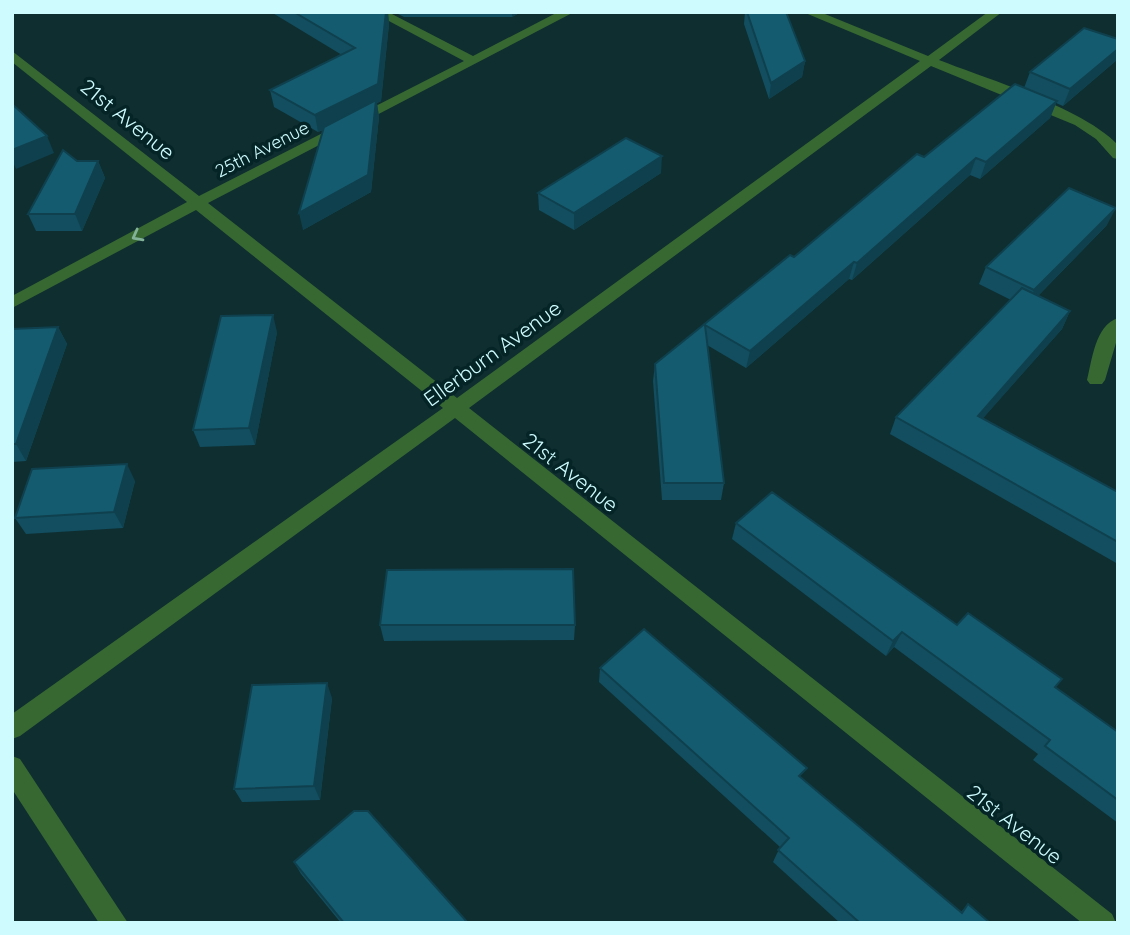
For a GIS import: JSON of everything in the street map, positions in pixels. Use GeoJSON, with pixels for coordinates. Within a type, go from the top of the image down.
{"type":"FeatureCollection","features":[{"type":"Feature","properties":{"kind":"street"},"geometry":{"type":"LineString","coordinates":[[378,12],[474,61]]}},
{"type":"Feature","properties":{"kind":"street","name":"25th Avenue"},"geometry":{"type":"LineString","coordinates":[[12,303],[568,12]]}},
{"type":"Feature","properties":{"kind":"street"},"geometry":{"type":"LineString","coordinates":[[809,12],[1064,115],[1092,128],[1113,142],[1118,155]]}},
{"type":"Feature","properties":{"kind":"street","name":"Ellerburn Avenue"},"geometry":{"type":"LineString","coordinates":[[12,728],[454,409],[996,12]]}},
{"type":"Feature","properties":{"kind":"street","name":"21st Avenue"},"geometry":{"type":"LineString","coordinates":[[12,55],[1103,923]]}},
{"type":"Feature","properties":{"kind":"street"},"geometry":{"type":"LineString","coordinates":[[1096,380],[1106,339],[1118,324]]}},
{"type":"Feature","properties":{"kind":"street"},"geometry":{"type":"LineString","coordinates":[[12,767],[115,923]]}},
{"type":"Feature","properties":{"kind":"building"},"geometry":{"type":"Polygon","coordinates":[[[294,12],[386,12],[378,84],[315,115],[270,90],[355,48],[294,12]]]}},
{"type":"Feature","properties":{"kind":"building"},"geometry":{"type":"Polygon","coordinates":[[[747,12],[786,12],[805,61],[771,83],[747,12]]]}},
{"type":"Feature","properties":{"kind":"building"},"geometry":{"type":"Polygon","coordinates":[[[1084,28],[1118,39],[1118,49],[1070,89],[1030,72],[1084,28]]]}},
{"type":"Feature","properties":{"kind":"building"},"geometry":{"type":"Polygon","coordinates":[[[1015,84],[1057,101],[986,162],[976,158],[857,263],[854,262],[750,351],[705,325],[724,483],[664,483],[655,364],[790,255],[794,257],[917,154],[924,157],[1015,84]]]}},
{"type":"Feature","properties":{"kind":"building"},"geometry":{"type":"Polygon","coordinates":[[[376,100],[368,175],[299,213],[324,127],[376,100]]]}},
{"type":"Feature","properties":{"kind":"building"},"geometry":{"type":"Polygon","coordinates":[[[12,104],[47,136],[12,150],[12,104]]]}},
{"type":"Feature","properties":{"kind":"building"},"geometry":{"type":"Polygon","coordinates":[[[626,138],[662,156],[574,213],[538,193],[626,138]]]}},
{"type":"Feature","properties":{"kind":"building"},"geometry":{"type":"Polygon","coordinates":[[[63,150],[77,161],[98,161],[75,214],[28,214],[63,150]]]}},
{"type":"Feature","properties":{"kind":"building"},"geometry":{"type":"Polygon","coordinates":[[[1069,188],[1116,208],[1034,290],[986,267],[1069,188]]]}},
{"type":"Feature","properties":{"kind":"building"},"geometry":{"type":"Polygon","coordinates":[[[1022,288],[1070,311],[978,416],[1118,492],[1118,542],[896,417],[1022,288]]]}},
{"type":"Feature","properties":{"kind":"building"},"geometry":{"type":"Polygon","coordinates":[[[273,315],[249,428],[193,430],[221,316],[273,315]]]}},
{"type":"Feature","properties":{"kind":"building"},"geometry":{"type":"Polygon","coordinates":[[[58,327],[16,444],[12,444],[12,329],[58,327]]]}},
{"type":"Feature","properties":{"kind":"building"},"geometry":{"type":"Polygon","coordinates":[[[127,464],[114,512],[15,518],[32,469],[127,464]]]}},
{"type":"Feature","properties":{"kind":"building"},"geometry":{"type":"Polygon","coordinates":[[[772,492],[957,625],[968,613],[1062,679],[1055,687],[1118,732],[1118,800],[1045,746],[1050,740],[902,632],[893,641],[736,523],[772,492]]]}},
{"type":"Feature","properties":{"kind":"building"},"geometry":{"type":"Polygon","coordinates":[[[573,569],[575,625],[380,625],[387,570],[573,569]]]}},
{"type":"Feature","properties":{"kind":"building"},"geometry":{"type":"Polygon","coordinates":[[[644,629],[807,768],[799,776],[962,913],[968,904],[990,923],[860,923],[778,850],[789,838],[600,668],[644,629]]]}},
{"type":"Feature","properties":{"kind":"building"},"geometry":{"type":"Polygon","coordinates":[[[327,683],[314,786],[234,789],[252,685],[327,683]]]}},
{"type":"Feature","properties":{"kind":"building"},"geometry":{"type":"Polygon","coordinates":[[[354,811],[368,811],[468,923],[344,923],[294,862],[354,811]]]}}]}
